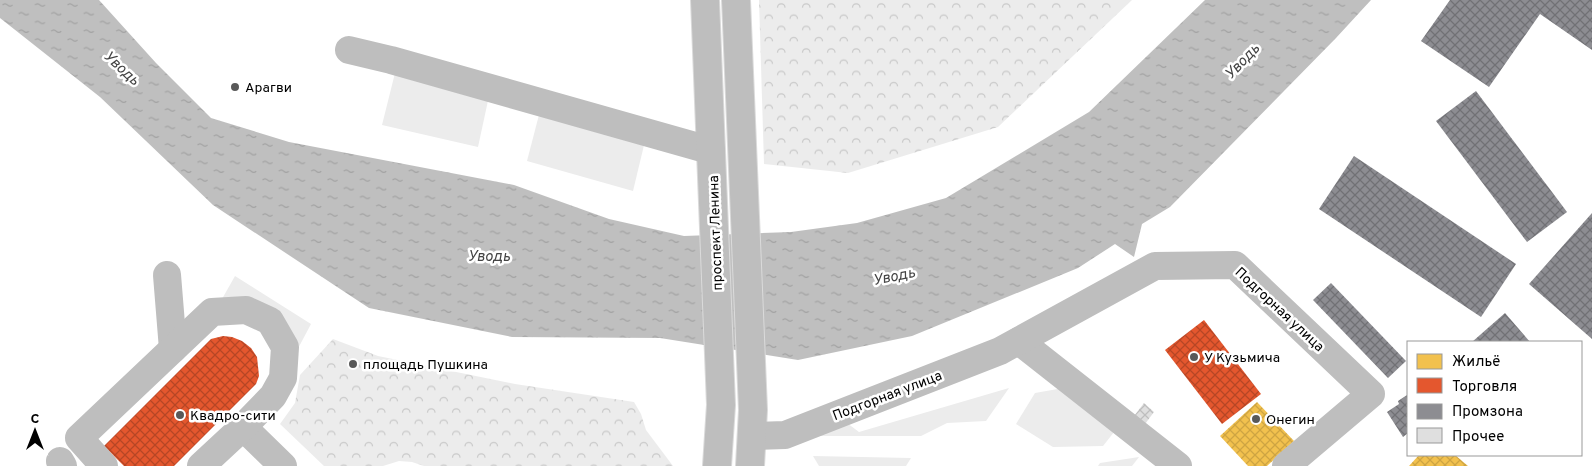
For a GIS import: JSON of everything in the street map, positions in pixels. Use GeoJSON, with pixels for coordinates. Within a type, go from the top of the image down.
{"type":"FeatureCollection","features":[{"type":"Feature","properties":{"kind":"main road","name":"проспект Ленина"},"geometry":{"type":"LineString","coordinates":[[705,0],[721,404],[717,466]]}},
{"type":"Feature","properties":{"kind":"main road"},"geometry":{"type":"LineString","coordinates":[[736,0],[744,171],[752,423],[750,466]]}},
{"type":"Feature","properties":{"kind":"main road"},"geometry":{"type":"LineString","coordinates":[[348,50],[391,60],[702,148],[712,160]]}},
{"type":"Feature","properties":{"kind":"main road","name":"Подгорная улица"},"geometry":{"type":"LineString","coordinates":[[752,423],[784,435],[1000,351],[1155,266],[1235,265],[1371,394],[1286,466]]}},
{"type":"Feature","properties":{"kind":"main road"},"geometry":{"type":"LineString","coordinates":[[167,275],[173,348]]}},
{"type":"Feature","properties":{"kind":"main road"},"geometry":{"type":"LineString","coordinates":[[104,466],[79,438],[212,312],[246,310],[270,321],[284,347],[283,378],[273,396],[201,466]]}},
{"type":"Feature","properties":{"kind":"main road"},"geometry":{"type":"LineString","coordinates":[[1019,341],[1178,466]]}},
{"type":"Feature","properties":{"kind":"main road"},"geometry":{"type":"LineString","coordinates":[[243,427],[283,466]]}},
{"type":"Feature","properties":{"kind":"green space"},"geometry":{"type":"Polygon","coordinates":[[[759,0],[1132,0],[998,127],[848,173],[764,164],[759,0]]]}},
{"type":"Feature","properties":{"kind":"green space"},"geometry":{"type":"Polygon","coordinates":[[[396,69],[489,96],[478,147],[382,125],[396,69]]]}},
{"type":"Feature","properties":{"kind":"green space"},"geometry":{"type":"Polygon","coordinates":[[[540,111],[645,141],[633,191],[527,161],[540,111]]]}},
{"type":"Feature","properties":{"kind":"green space"},"geometry":{"type":"Polygon","coordinates":[[[235,276],[311,324],[294,356],[222,299],[235,276]]]}},
{"type":"Feature","properties":{"kind":"green space"},"geometry":{"type":"Polygon","coordinates":[[[333,339],[378,356],[515,384],[634,402],[641,414],[646,430],[673,466],[424,466],[412,462],[399,461],[383,466],[324,466],[280,424],[295,403],[300,375],[333,339]]]}},
{"type":"Feature","properties":{"kind":"green space"},"geometry":{"type":"Polygon","coordinates":[[[1069,387],[1118,427],[1103,446],[1053,447],[1016,424],[1035,393],[1069,387]]]}},
{"type":"Feature","properties":{"kind":"green space"},"geometry":{"type":"Polygon","coordinates":[[[1009,388],[986,421],[947,423],[921,436],[817,436],[847,423],[859,432],[1009,388]]]}},
{"type":"Feature","properties":{"kind":"green space"},"geometry":{"type":"Polygon","coordinates":[[[813,456],[911,458],[906,466],[819,466],[813,456]]]}},
{"type":"Feature","properties":{"kind":"green space"},"geometry":{"type":"Polygon","coordinates":[[[1139,457],[1132,466],[1098,466],[1100,463],[1139,457]]]}},
{"type":"Feature","properties":{"kind":"water","name":"Уводь"},"geometry":{"type":"Polygon","coordinates":[[[0,0],[99,0],[156,63],[211,118],[289,142],[514,185],[609,219],[684,236],[791,232],[857,223],[946,198],[1089,112],[1205,0],[1371,0],[1170,207],[1142,224],[1134,257],[1115,244],[1078,268],[912,336],[798,360],[660,338],[512,337],[369,308],[213,205],[100,97],[0,18],[0,0]]]}},
{"type":"Feature","properties":{"kind":"building: Жильё","name":"Онегин"},"geometry":{"type":"Polygon","coordinates":[[[1257,402],[1294,441],[1267,466],[1248,466],[1220,436],[1257,402]]]}},
{"type":"Feature","properties":{"kind":"building: Жильё"},"geometry":{"type":"Polygon","coordinates":[[[1418,456],[1456,456],[1468,466],[1409,466],[1418,456]]]}},
{"type":"Feature","properties":{"kind":"building: Торговля"},"geometry":{"type":"Polygon","coordinates":[[[1204,320],[1261,394],[1222,424],[1165,350],[1204,320]]]}},
{"type":"Feature","properties":{"kind":"building: Торговля","name":"Квадро-сити"},"geometry":{"type":"Polygon","coordinates":[[[223,336],[242,341],[251,348],[257,357],[259,376],[256,384],[174,466],[124,466],[104,446],[211,339],[223,336]]]}},
{"type":"Feature","properties":{"kind":"building: Промзона"},"geometry":{"type":"Polygon","coordinates":[[[1450,0],[1592,0],[1592,50],[1540,14],[1489,87],[1421,41],[1450,0]]]}},
{"type":"Feature","properties":{"kind":"building: Промзона"},"geometry":{"type":"Polygon","coordinates":[[[1476,91],[1567,212],[1527,242],[1436,121],[1476,91]]]}},
{"type":"Feature","properties":{"kind":"building: Промзона"},"geometry":{"type":"Polygon","coordinates":[[[1354,156],[1516,264],[1481,317],[1319,209],[1354,156]]]}},
{"type":"Feature","properties":{"kind":"building: Промзона"},"geometry":{"type":"Polygon","coordinates":[[[1592,213],[1592,339],[1529,284],[1592,213]]]}},
{"type":"Feature","properties":{"kind":"building: Промзона"},"geometry":{"type":"Polygon","coordinates":[[[1331,283],[1406,361],[1388,378],[1313,300],[1331,283]]]}},
{"type":"Feature","properties":{"kind":"building: Промзона"},"geometry":{"type":"Polygon","coordinates":[[[1505,313],[1529,341],[1473,341],[1505,313]]]}},
{"type":"Feature","properties":{"kind":"building: Промзона"},"geometry":{"type":"Polygon","coordinates":[[[1407,395],[1407,434],[1403,437],[1387,412],[1399,404],[1398,401],[1407,395]]]}},
{"type":"Feature","properties":{"kind":"building: Прочее"},"geometry":{"type":"Polygon","coordinates":[[[1144,403],[1154,412],[1145,424],[1134,416],[1144,403]]]}},
{"type":"Feature","properties":{"kind":"place","name":"Арагви"},"geometry":{"type":"Point","coordinates":[235,87]}},
{"type":"Feature","properties":{"kind":"place","name":"У Кузьмича"},"geometry":{"type":"Point","coordinates":[1194,357]}},
{"type":"Feature","properties":{"kind":"place","name":"площадь Пушкина"},"geometry":{"type":"Point","coordinates":[353,364]}},
{"type":"Feature","properties":{"kind":"place","name":"Квадро-сити"},"geometry":{"type":"Point","coordinates":[180,415]}},
{"type":"Feature","properties":{"kind":"place","name":"Онегин"},"geometry":{"type":"Point","coordinates":[1256,419]}}]}
